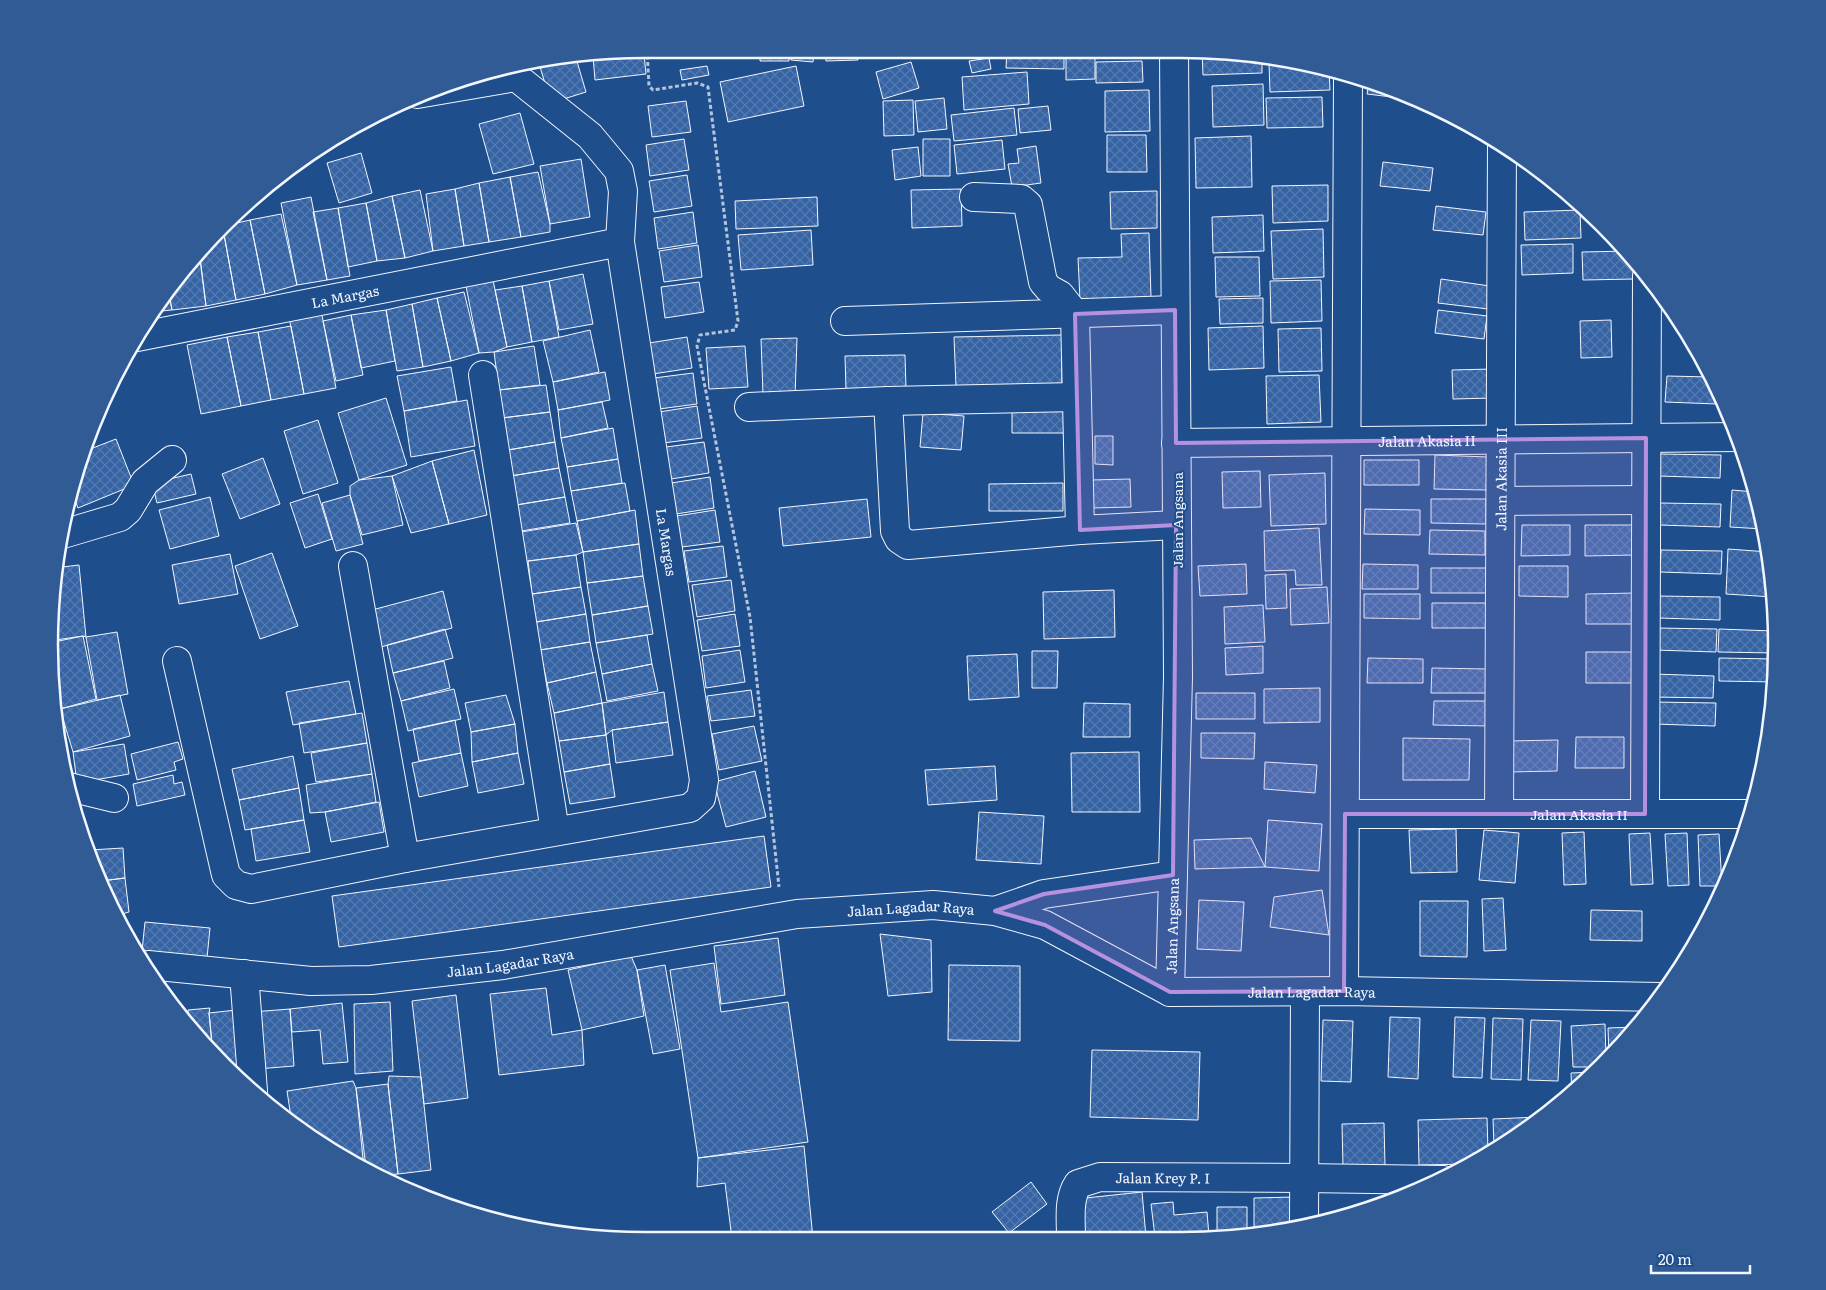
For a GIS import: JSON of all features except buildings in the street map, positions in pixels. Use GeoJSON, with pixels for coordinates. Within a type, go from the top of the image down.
{"type":"FeatureCollection","features":[{"type":"Feature","properties":{"kind":"street","name":"Jalan Angsana"},"geometry":{"type":"LineString","coordinates":[[1170,992],[1178,677],[1174,58]]}},
{"type":"Feature","properties":{"kind":"street"},"geometry":{"type":"LineString","coordinates":[[516,72],[590,136],[618,171],[623,191],[620,242]]}},
{"type":"Feature","properties":{"kind":"street"},"geometry":{"type":"LineString","coordinates":[[1344,991],[1348,82]]}},
{"type":"Feature","properties":{"kind":"street","name":"Jalan Akasia III"},"geometry":{"type":"LineString","coordinates":[[1499,814],[1502,154]]}},
{"type":"Feature","properties":{"kind":"street"},"geometry":{"type":"LineString","coordinates":[[974,197],[1021,198],[1028,205],[1043,282],[1049,289],[1060,295],[1075,314],[1080,530]]}},
{"type":"Feature","properties":{"kind":"street","name":"La Margas"},"geometry":{"type":"LineString","coordinates":[[146,336],[620,242],[704,780],[701,798],[690,808],[405,858],[250,889],[236,885],[226,875],[177,661]]}},
{"type":"Feature","properties":{"kind":"street"},"geometry":{"type":"LineString","coordinates":[[1645,814],[1647,287]]}},
{"type":"Feature","properties":{"kind":"street"},"geometry":{"type":"LineString","coordinates":[[845,321],[1175,310]]}},
{"type":"Feature","properties":{"kind":"street"},"geometry":{"type":"LineString","coordinates":[[483,375],[555,831]]}},
{"type":"Feature","properties":{"kind":"street"},"geometry":{"type":"LineString","coordinates":[[749,407],[888,401],[1076,397]]}},
{"type":"Feature","properties":{"kind":"street"},"geometry":{"type":"LineString","coordinates":[[888,401],[895,531],[899,539],[908,545],[1080,530],[1176,525]]}},
{"type":"Feature","properties":{"kind":"street","name":"Jalan Akasia II"},"geometry":{"type":"LineString","coordinates":[[1176,443],[1730,437]]}},
{"type":"Feature","properties":{"kind":"street"},"geometry":{"type":"LineString","coordinates":[[69,532],[120,517],[128,510],[145,482],[172,460]]}},
{"type":"Feature","properties":{"kind":"street"},"geometry":{"type":"LineString","coordinates":[[1501,501],[1646,500]]}},
{"type":"Feature","properties":{"kind":"street"},"geometry":{"type":"LineString","coordinates":[[353,566],[405,858]]}},
{"type":"Feature","properties":{"kind":"street"},"geometry":{"type":"LineString","coordinates":[[76,788],[114,798]]}},
{"type":"Feature","properties":{"kind":"street","name":"Jalan Akasia II"},"geometry":{"type":"LineString","coordinates":[[1345,814],[1743,814]]}},
{"type":"Feature","properties":{"kind":"street"},"geometry":{"type":"LineString","coordinates":[[995,911],[1044,894],[1173,875]]}},
{"type":"Feature","properties":{"kind":"street","name":"Jalan Lagadar Raya"},"geometry":{"type":"LineString","coordinates":[[153,966],[321,980],[371,980],[503,965],[782,917],[866,909],[934,906],[995,911],[1045,925],[1170,992],[1344,991],[1651,997]]}},
{"type":"Feature","properties":{"kind":"street"},"geometry":{"type":"LineString","coordinates":[[244,974],[253,1082]]}},
{"type":"Feature","properties":{"kind":"street"},"geometry":{"type":"LineString","coordinates":[[1304,1219],[1305,992]]}},
{"type":"Feature","properties":{"kind":"street","name":"Jalan Krey P. I"},"geometry":{"type":"LineString","coordinates":[[1071,1232],[1073,1191],[1078,1184],[1100,1177],[1424,1180]]}},
{"type":"Feature","properties":{"kind":"path"},"geometry":{"type":"LineString","coordinates":[[647,58],[649,86],[653,90],[697,83],[708,87],[738,321],[735,330],[700,335],[697,346],[750,617],[782,917]]}},
{"type":"Feature","properties":{"kind":"highlighted area"},"geometry":{"type":"Polygon","coordinates":[[[1175,310],[1176,443],[1646,438],[1645,814],[1345,814],[1344,991],[1170,992],[1045,925],[995,911],[1044,894],[1173,875],[1176,525],[1080,530],[1075,314],[1175,310]]]}}]}
